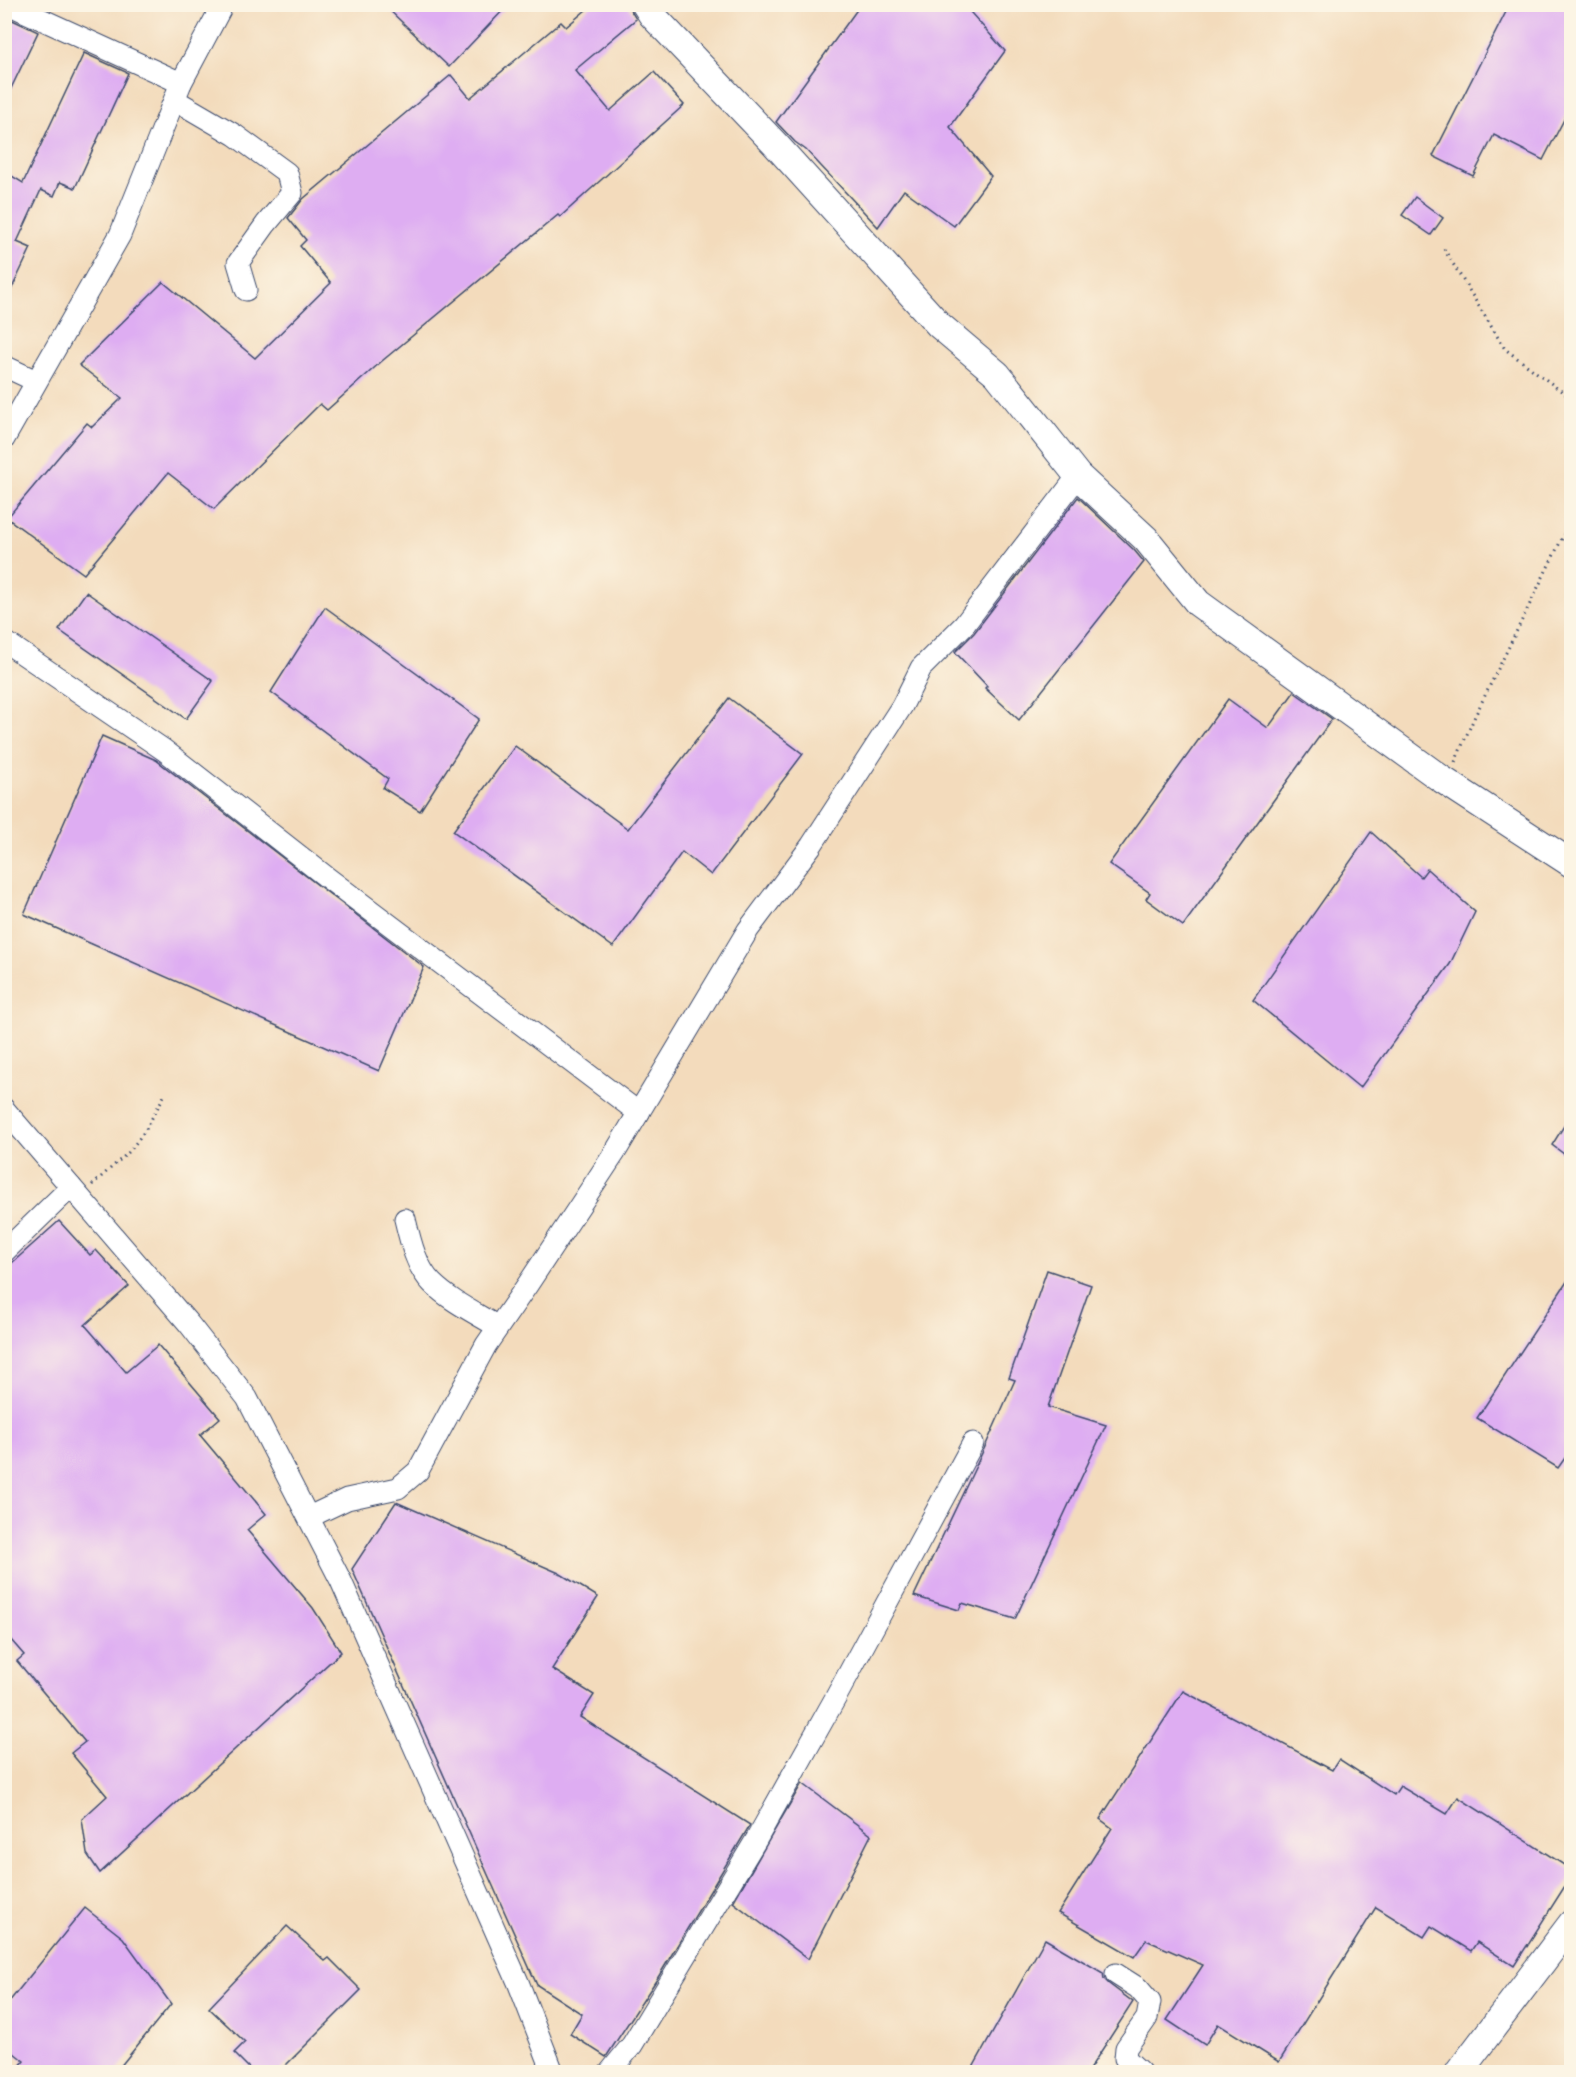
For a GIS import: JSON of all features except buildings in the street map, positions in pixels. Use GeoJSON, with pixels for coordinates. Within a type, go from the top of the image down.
{"type":"FeatureCollection","features":[{"type":"Feature","properties":{"kind":"street"},"geometry":{"type":"LineString","coordinates":[[8,4],[178,92],[287,173],[292,193],[238,263],[246,290]]}},
{"type":"Feature","properties":{"kind":"street"},"geometry":{"type":"LineString","coordinates":[[4,439],[120,235],[178,92],[224,4]]}},
{"type":"Feature","properties":{"kind":"street"},"geometry":{"type":"LineString","coordinates":[[645,4],[652,15],[775,144],[939,325],[997,374],[1078,476],[1146,539],[1198,603],[1446,783],[1572,864]]}},
{"type":"Feature","properties":{"kind":"street"},"geometry":{"type":"LineString","coordinates":[[4,366],[36,381]]}},
{"type":"Feature","properties":{"kind":"street"},"geometry":{"type":"LineString","coordinates":[[309,1517],[347,1499],[398,1488],[418,1471],[486,1345],[608,1163],[748,930],[811,846],[902,706],[921,668],[964,625],[1078,476]]}},
{"type":"Feature","properties":{"kind":"street"},"geometry":{"type":"LineString","coordinates":[[4,641],[164,750],[329,879],[639,1113]]}},
{"type":"Feature","properties":{"kind":"street"},"geometry":{"type":"LineString","coordinates":[[4,1108],[189,1324],[247,1398],[346,1592],[504,1950],[553,2073]]}},
{"type":"Feature","properties":{"kind":"street"},"geometry":{"type":"LineString","coordinates":[[4,1252],[75,1191]]}},
{"type":"Feature","properties":{"kind":"street"},"geometry":{"type":"LineString","coordinates":[[405,1219],[411,1249],[431,1282],[458,1303],[498,1327]]}},
{"type":"Feature","properties":{"kind":"street"},"geometry":{"type":"LineString","coordinates":[[610,2073],[632,2045],[756,1840],[836,1698],[973,1443]]}},
{"type":"Feature","properties":{"kind":"street"},"geometry":{"type":"LineString","coordinates":[[1459,2073],[1572,1923]]}},
{"type":"Feature","properties":{"kind":"street"},"geometry":{"type":"LineString","coordinates":[[1116,1974],[1138,1988],[1150,2002],[1147,2018],[1126,2048],[1125,2058],[1140,2073]]}},
{"type":"Feature","properties":{"kind":"path"},"geometry":{"type":"LineString","coordinates":[[1444,249],[1505,349],[1572,399]]}},
{"type":"Feature","properties":{"kind":"path"},"geometry":{"type":"LineString","coordinates":[[1446,783],[1475,716],[1572,518]]}},
{"type":"Feature","properties":{"kind":"path"},"geometry":{"type":"LineString","coordinates":[[75,1191],[130,1151],[146,1129],[165,1094]]}}]}
